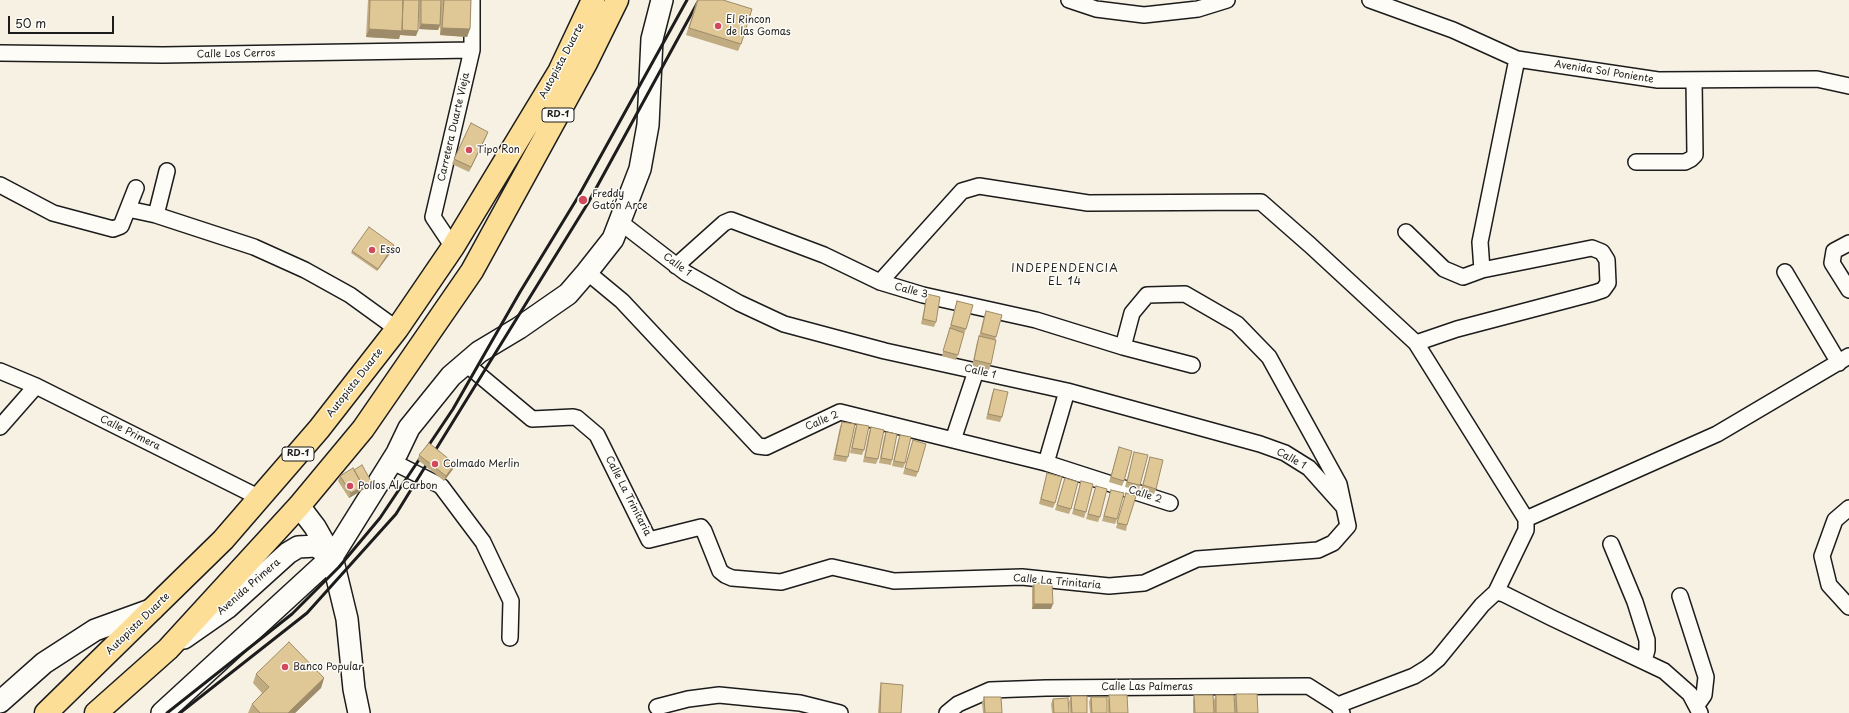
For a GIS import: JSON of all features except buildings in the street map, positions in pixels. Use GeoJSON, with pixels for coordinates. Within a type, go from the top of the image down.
{"type":"FeatureCollection","features":[{"type":"Feature","properties":{"kind":"highway","name":"Autopista Duarte"},"geometry":{"type":"LineString","coordinates":[[46,713],[206,558],[319,429],[397,329],[453,247],[559,72],[593,0]]}},
{"type":"Feature","properties":{"kind":"highway","name":"Autopista Duarte"},"geometry":{"type":"LineString","coordinates":[[96,713],[168,649],[299,506],[363,429],[472,271],[579,76],[616,0]]}},
{"type":"Feature","properties":{"kind":"street","name":"Carretera Duarte Vieja"},"geometry":{"type":"LineString","coordinates":[[453,247],[433,217],[472,50],[472,0]]}},
{"type":"Feature","properties":{"kind":"street"},"geometry":{"type":"LineString","coordinates":[[162,713],[332,557],[391,462],[409,428],[451,376],[479,352],[519,328],[563,297],[588,272],[613,239],[640,169],[648,126],[652,39],[662,0]]}},
{"type":"Feature","properties":{"kind":"street"},"geometry":{"type":"LineString","coordinates":[[1069,0],[1096,9],[1144,15],[1198,9],[1227,0]]}},
{"type":"Feature","properties":{"kind":"street","name":"Avenida Sol Poniente"},"geometry":{"type":"LineString","coordinates":[[1370,0],[1452,30],[1517,59],[1658,80],[1817,79],[1849,86]]}},
{"type":"Feature","properties":{"kind":"street","name":"Calle Los Cerros"},"geometry":{"type":"LineString","coordinates":[[0,53],[163,55],[472,50]]}},
{"type":"Feature","properties":{"kind":"street"},"geometry":{"type":"LineString","coordinates":[[1482,270],[1480,242],[1517,59]]}},
{"type":"Feature","properties":{"kind":"street"},"geometry":{"type":"LineString","coordinates":[[1636,162],[1685,162],[1691,159],[1695,154],[1694,80]]}},
{"type":"Feature","properties":{"kind":"street"},"geometry":{"type":"LineString","coordinates":[[156,215],[167,171]]}},
{"type":"Feature","properties":{"kind":"street"},"geometry":{"type":"LineString","coordinates":[[0,185],[53,213],[113,229],[121,226],[136,188]]}},
{"type":"Feature","properties":{"kind":"street"},"geometry":{"type":"LineString","coordinates":[[880,282],[962,191],[979,186],[1088,203],[1261,202],[1416,343],[1526,519],[1526,530],[1496,592],[1482,605],[1438,659],[1414,676],[1340,709]]}},
{"type":"Feature","properties":{"kind":"street"},"geometry":{"type":"LineString","coordinates":[[128,209],[156,215],[254,247],[350,295],[397,329]]}},
{"type":"Feature","properties":{"kind":"street","name":"Calle 3"},"geometry":{"type":"LineString","coordinates":[[676,266],[724,224],[731,220],[824,255],[880,282],[923,295],[1036,320],[1123,347],[1192,365]]}},
{"type":"Feature","properties":{"kind":"street","name":"Calle 1"},"geometry":{"type":"LineString","coordinates":[[620,222],[676,266],[738,303],[784,324],[885,351],[1067,391],[1260,444],[1285,453],[1309,468],[1344,506]]}},
{"type":"Feature","properties":{"kind":"street"},"geometry":{"type":"LineString","coordinates":[[1406,232],[1444,269],[1462,277],[1482,270],[1592,248],[1602,252],[1607,260],[1608,283],[1603,290],[1457,329],[1416,343]]}},
{"type":"Feature","properties":{"kind":"street"},"geometry":{"type":"LineString","coordinates":[[1849,243],[1834,251],[1832,263],[1849,290]]}},
{"type":"Feature","properties":{"kind":"street","name":"Calle 2"},"geometry":{"type":"LineString","coordinates":[[588,272],[622,301],[758,446],[766,447],[840,412],[1046,463],[1170,503]]}},
{"type":"Feature","properties":{"kind":"street"},"geometry":{"type":"LineString","coordinates":[[1526,519],[1717,434],[1844,360],[1785,272]]}},
{"type":"Feature","properties":{"kind":"street","name":"Calle La Trinitaria"},"geometry":{"type":"LineString","coordinates":[[465,363],[532,420],[578,418],[597,435],[649,540],[701,527],[720,571],[725,576],[732,578],[781,582],[832,567],[894,581],[1022,577],[1109,586],[1144,583],[1197,558],[1318,550],[1333,543],[1348,526],[1339,484],[1269,357],[1237,324],[1185,294],[1147,295],[1132,312],[1123,347]]}},
{"type":"Feature","properties":{"kind":"street","name":"Calle Primera"},"geometry":{"type":"LineString","coordinates":[[0,371],[36,386],[260,498]]}},
{"type":"Feature","properties":{"kind":"street"},"geometry":{"type":"LineString","coordinates":[[953,440],[976,371]]}},
{"type":"Feature","properties":{"kind":"street"},"geometry":{"type":"LineString","coordinates":[[0,427],[36,386]]}},
{"type":"Feature","properties":{"kind":"street"},"geometry":{"type":"LineString","coordinates":[[1046,463],[1067,391]]}},
{"type":"Feature","properties":{"kind":"street"},"geometry":{"type":"LineString","coordinates":[[391,462],[440,486],[483,542],[511,601],[510,638]]}},
{"type":"Feature","properties":{"kind":"street"},"geometry":{"type":"LineString","coordinates":[[299,506],[315,527],[332,557],[346,619],[354,689],[359,713]]}},
{"type":"Feature","properties":{"kind":"street"},"geometry":{"type":"LineString","coordinates":[[1849,508],[1835,520],[1822,556],[1829,585],[1849,607]]}},
{"type":"Feature","properties":{"kind":"street"},"geometry":{"type":"LineString","coordinates":[[1611,544],[1635,602],[1647,640],[1647,650],[1644,660]]}},
{"type":"Feature","properties":{"kind":"street","name":"Avenida Primera"},"geometry":{"type":"LineString","coordinates":[[168,649],[227,608],[288,553],[298,547],[316,546],[332,557]]}},
{"type":"Feature","properties":{"kind":"street"},"geometry":{"type":"LineString","coordinates":[[1496,592],[1504,594],[1552,618],[1644,660],[1664,671],[1680,683],[1690,694],[1699,709]]}},
{"type":"Feature","properties":{"kind":"street"},"geometry":{"type":"LineString","coordinates":[[1680,596],[1706,677],[1704,695],[1699,709]]}},
{"type":"Feature","properties":{"kind":"street"},"geometry":{"type":"LineString","coordinates":[[0,702],[44,663],[95,630],[153,609]]}},
{"type":"Feature","properties":{"kind":"street","name":"Calle Las Palmeras"},"geometry":{"type":"LineString","coordinates":[[947,713],[958,704],[990,690],[1046,688],[1308,686],[1340,709]]}},
{"type":"Feature","properties":{"kind":"street"},"geometry":{"type":"LineString","coordinates":[[657,707],[688,699],[719,695],[800,703],[840,713]]}},
{"type":"Feature","properties":{"kind":"railway"},"geometry":{"type":"LineString","coordinates":[[167,713],[292,614],[339,567],[380,518],[453,409],[520,292],[578,197],[687,0]]}},
{"type":"Feature","properties":{"kind":"railway"},"geometry":{"type":"LineString","coordinates":[[180,713],[307,613],[396,514],[588,203],[699,0]]}},
{"type":"Feature","properties":{"kind":"place","name":"El Rincon de las Gomas"},"geometry":{"type":"Point","coordinates":[718,26]}},
{"type":"Feature","properties":{"kind":"place","name":"Tipo Ron"},"geometry":{"type":"Point","coordinates":[469,150]}},
{"type":"Feature","properties":{"kind":"place","name":"Freddy Gatón Arce"},"geometry":{"type":"Point","coordinates":[583,200]}},
{"type":"Feature","properties":{"kind":"place","name":"Esso"},"geometry":{"type":"Point","coordinates":[372,250]}},
{"type":"Feature","properties":{"kind":"place","name":"Colmado Merlin"},"geometry":{"type":"Point","coordinates":[435,464]}},
{"type":"Feature","properties":{"kind":"place","name":"Pollos Al Carbon"},"geometry":{"type":"Point","coordinates":[350,486]}},
{"type":"Feature","properties":{"kind":"place","name":"Banco Popular"},"geometry":{"type":"Point","coordinates":[285,667]}},
{"type":"Feature","properties":{"kind":"district","name":"INDEPENDENCIA EL 14"},"geometry":{"type":"Point","coordinates":[1065,275]}}]}
